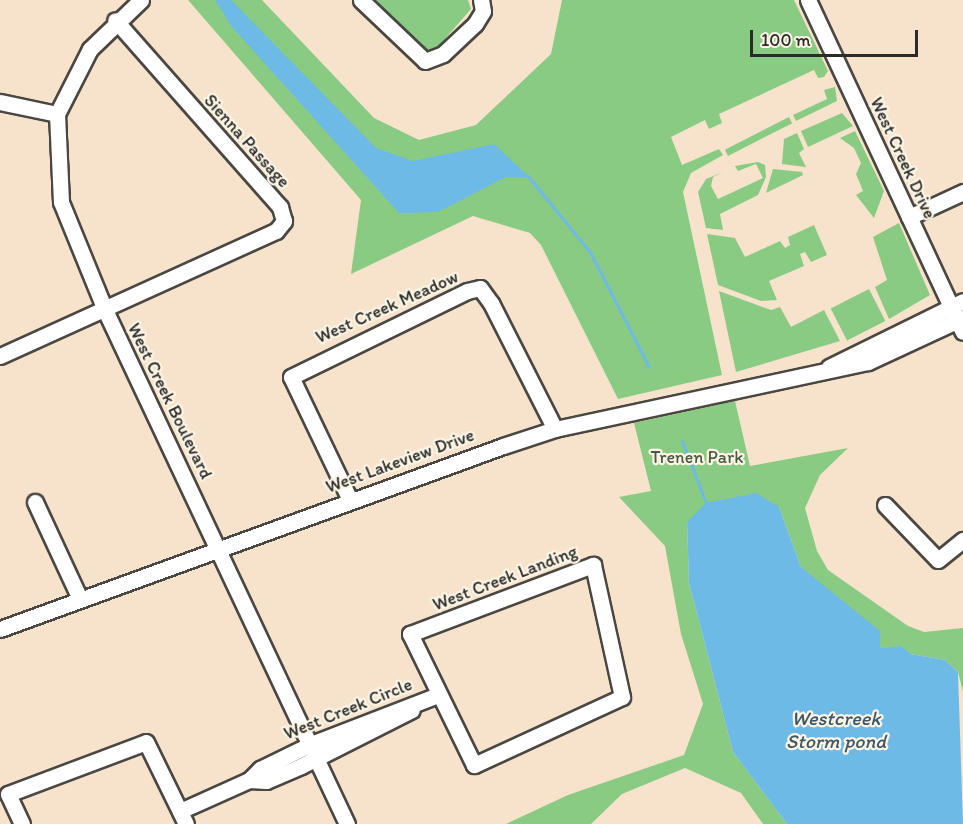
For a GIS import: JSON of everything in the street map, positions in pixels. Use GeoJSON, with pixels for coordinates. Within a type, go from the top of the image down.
{"type":"FeatureCollection","features":[{"type":"Feature","properties":{"kind":"street","name":"West Creek Boulevard"},"geometry":{"type":"LineString","coordinates":[[141,0],[115,20],[90,49],[57,114],[61,202],[105,310],[347,824]]}},
{"type":"Feature","properties":{"kind":"street"},"geometry":{"type":"LineString","coordinates":[[361,0],[424,61],[443,54],[481,18],[481,0]]}},
{"type":"Feature","properties":{"kind":"street","name":"West Creek Drive"},"geometry":{"type":"LineString","coordinates":[[808,0],[909,217],[960,316]]}},
{"type":"Feature","properties":{"kind":"street","name":"Sienna Passage"},"geometry":{"type":"LineString","coordinates":[[105,310],[276,231],[284,221],[280,207],[115,20]]}},
{"type":"Feature","properties":{"kind":"street"},"geometry":{"type":"LineString","coordinates":[[0,102],[57,114]]}},
{"type":"Feature","properties":{"kind":"street"},"geometry":{"type":"LineString","coordinates":[[909,217],[963,192]]}},
{"type":"Feature","properties":{"kind":"street","name":"West Creek Meadow"},"geometry":{"type":"LineString","coordinates":[[350,500],[291,377],[466,291],[480,288],[492,303],[555,429]]}},
{"type":"Feature","properties":{"kind":"street"},"geometry":{"type":"LineString","coordinates":[[0,356],[105,310]]}},
{"type":"Feature","properties":{"kind":"street","name":"West Lakeview Drive"},"geometry":{"type":"LineString","coordinates":[[0,628],[218,547],[555,429],[825,369],[960,316]]}},
{"type":"Feature","properties":{"kind":"street"},"geometry":{"type":"LineString","coordinates":[[35,502],[80,599]]}},
{"type":"Feature","properties":{"kind":"street"},"geometry":{"type":"LineString","coordinates":[[885,505],[938,560],[963,540]]}},
{"type":"Feature","properties":{"kind":"street","name":"West Creek Landing"},"geometry":{"type":"LineString","coordinates":[[593,565],[622,697],[474,765],[438,694],[410,634],[593,565]]}},
{"type":"Feature","properties":{"kind":"street","name":"West Creek Circle"},"geometry":{"type":"LineString","coordinates":[[22,824],[8,794],[146,742],[183,818],[249,780],[260,768],[311,744],[438,694]]}},
{"type":"Feature","properties":{"kind":"street","name":"West Creek Circle"},"geometry":{"type":"LineString","coordinates":[[249,780],[266,781],[318,759],[438,694]]}},
{"type":"Feature","properties":{"kind":"green space"},"geometry":{"type":"Polygon","coordinates":[[[188,0],[262,0],[374,118],[419,140],[476,125],[551,54],[562,0],[794,0],[828,71],[824,77],[818,78],[814,70],[719,114],[722,123],[709,129],[705,120],[671,137],[682,165],[719,149],[723,155],[691,173],[683,192],[722,375],[618,399],[541,245],[530,233],[473,216],[351,274],[361,200],[188,0]]]}},
{"type":"Feature","properties":{"kind":"green space"},"geometry":{"type":"Polygon","coordinates":[[[376,0],[468,0],[471,9],[437,48],[424,52],[376,0]]]}},
{"type":"Feature","properties":{"kind":"green space"},"geometry":{"type":"Polygon","coordinates":[[[835,87],[837,101],[796,121],[793,115],[827,99],[824,90],[835,87]]]}},
{"type":"Feature","properties":{"kind":"green space"},"geometry":{"type":"Polygon","coordinates":[[[842,113],[853,126],[808,147],[801,131],[842,113]]]}},
{"type":"Feature","properties":{"kind":"green space"},"geometry":{"type":"Polygon","coordinates":[[[789,117],[792,123],[728,156],[725,150],[789,117]]]}},
{"type":"Feature","properties":{"kind":"green space"},"geometry":{"type":"Polygon","coordinates":[[[855,131],[884,191],[874,218],[856,195],[863,191],[856,174],[861,163],[854,148],[840,138],[855,131]]]}},
{"type":"Feature","properties":{"kind":"green space"},"geometry":{"type":"Polygon","coordinates":[[[797,133],[804,149],[799,153],[806,167],[782,164],[784,139],[797,133]]]}},
{"type":"Feature","properties":{"kind":"green space"},"geometry":{"type":"Polygon","coordinates":[[[758,162],[765,165],[766,177],[758,195],[720,214],[723,230],[706,228],[698,192],[706,179],[723,172],[713,177],[711,186],[718,199],[763,178],[756,164],[738,171],[735,166],[758,162]]]}},
{"type":"Feature","properties":{"kind":"green space"},"geometry":{"type":"Polygon","coordinates":[[[773,169],[802,172],[803,175],[766,193],[773,169]]]}},
{"type":"Feature","properties":{"kind":"green space"},"geometry":{"type":"Polygon","coordinates":[[[899,223],[930,295],[889,319],[875,287],[887,280],[873,237],[899,223]]]}},
{"type":"Feature","properties":{"kind":"green space"},"geometry":{"type":"Polygon","coordinates":[[[814,225],[827,255],[811,262],[805,252],[800,254],[804,266],[769,281],[777,300],[761,301],[718,285],[707,234],[735,238],[745,257],[780,241],[785,248],[790,245],[788,237],[814,225]]]}},
{"type":"Feature","properties":{"kind":"green space"},"geometry":{"type":"Polygon","coordinates":[[[869,289],[885,321],[847,341],[831,309],[869,289]]]}},
{"type":"Feature","properties":{"kind":"green space"},"geometry":{"type":"Polygon","coordinates":[[[719,291],[771,310],[780,307],[791,327],[824,310],[840,341],[736,372],[719,291]]]}},
{"type":"Feature","properties":{"kind":"green space","name":"Trenen Park"},"geometry":{"type":"Polygon","coordinates":[[[735,401],[750,466],[848,448],[820,475],[805,508],[817,551],[828,570],[908,626],[924,632],[963,628],[963,692],[958,672],[945,660],[911,654],[901,647],[880,648],[801,567],[779,507],[687,522],[689,583],[733,752],[787,824],[763,824],[741,793],[685,768],[622,794],[591,824],[506,824],[568,795],[684,755],[703,704],[681,634],[665,546],[619,497],[651,491],[634,423],[735,401]]]}},
{"type":"Feature","properties":{"kind":"water"},"geometry":{"type":"Polygon","coordinates":[[[215,0],[231,0],[376,148],[413,161],[494,144],[529,177],[506,177],[438,212],[399,213],[231,26],[215,0]]]}},
{"type":"Feature","properties":{"kind":"water","name":"Westcreek Storm pond"},"geometry":{"type":"Polygon","coordinates":[[[756,493],[779,507],[801,567],[880,631],[880,648],[901,646],[911,654],[945,660],[958,672],[963,824],[787,824],[733,752],[689,583],[687,522],[706,503],[756,493]]]}},
{"type":"Feature","properties":{"kind":"waterway"},"geometry":{"type":"LineString","coordinates":[[527,175],[590,252],[649,367]]}},
{"type":"Feature","properties":{"kind":"waterway"},"geometry":{"type":"LineString","coordinates":[[682,441],[706,503]]}}]}
